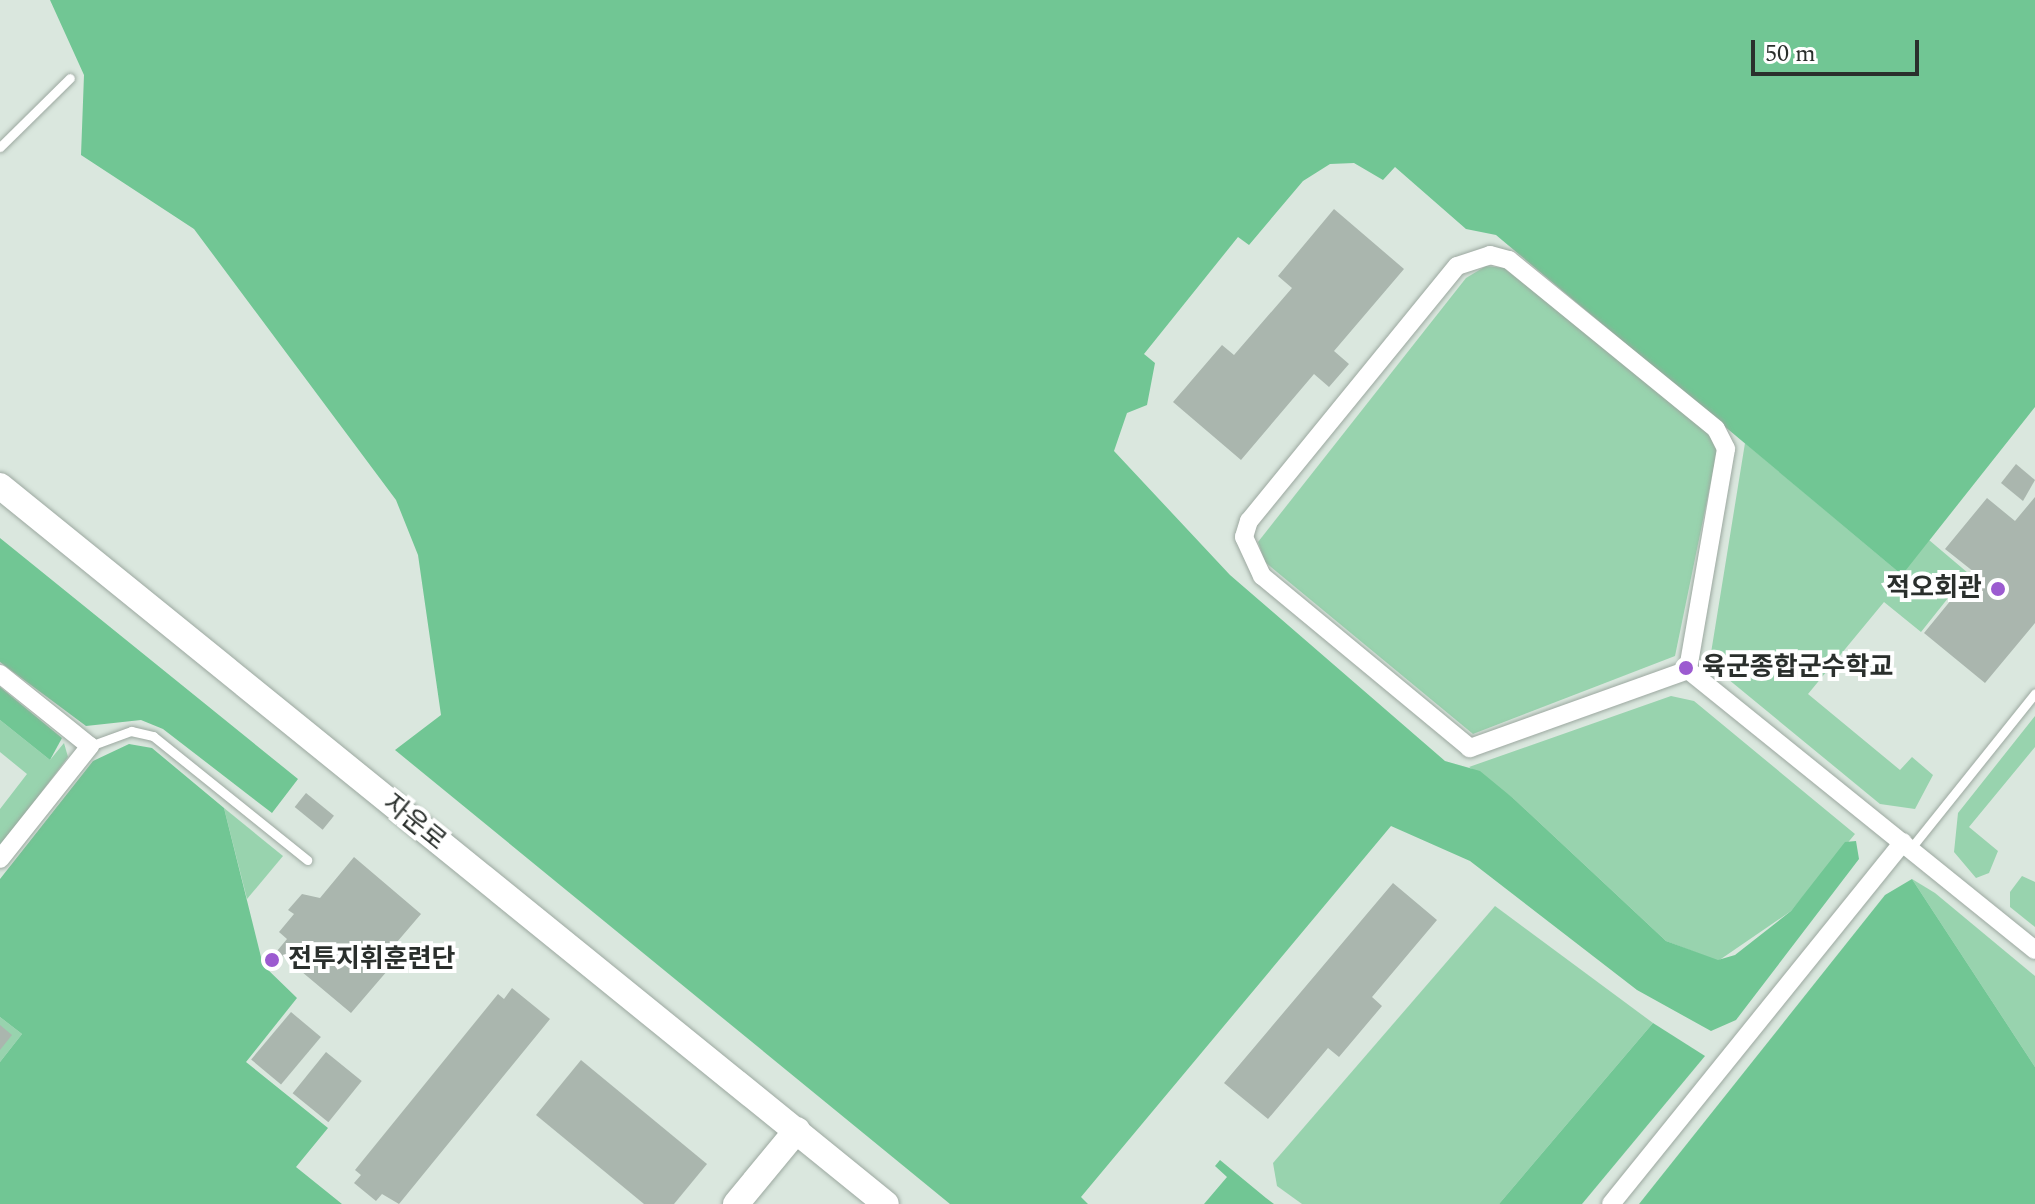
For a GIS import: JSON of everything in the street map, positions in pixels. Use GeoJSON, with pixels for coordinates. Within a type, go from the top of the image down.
{"type":"FeatureCollection","features":[{"type":"Feature","properties":{"kind":"street"},"geometry":{"type":"LineString","coordinates":[[1473,256],[1509,260],[1722,438],[1688,670],[1470,748],[1249,560],[1249,521],[1443,282],[1473,256]]}},
{"type":"Feature","properties":{"kind":"street","name":"자운로"},"geometry":{"type":"LineString","coordinates":[[0,486],[886,1204]]}},
{"type":"Feature","properties":{"kind":"street"},"geometry":{"type":"LineString","coordinates":[[1688,670],[2035,950]]}},
{"type":"Feature","properties":{"kind":"street"},"geometry":{"type":"LineString","coordinates":[[0,674],[90,746],[0,859]]}},
{"type":"Feature","properties":{"kind":"street"},"geometry":{"type":"LineString","coordinates":[[1611,1204],[1907,845]]}},
{"type":"Feature","properties":{"kind":"street"},"geometry":{"type":"LineString","coordinates":[[736,1204],[797,1130]]}},
{"type":"Feature","properties":{"kind":"lane"},"geometry":{"type":"LineString","coordinates":[[0,147],[70,78]]}},
{"type":"Feature","properties":{"kind":"lane"},"geometry":{"type":"LineString","coordinates":[[1907,845],[2035,693]]}},
{"type":"Feature","properties":{"kind":"lane"},"geometry":{"type":"LineString","coordinates":[[90,746],[131,731],[153,736],[307,860]]}},
{"type":"Feature","properties":{"kind":"green space"},"geometry":{"type":"Polygon","coordinates":[[[50,0],[2035,0],[2035,407],[1902,575],[1496,235],[1466,229],[1395,167],[1383,180],[1354,163],[1330,164],[1303,181],[1249,245],[1238,237],[1144,354],[1155,363],[1147,405],[1127,413],[1114,451],[1230,575],[1445,761],[1480,771],[1514,799],[1666,941],[1718,960],[1735,955],[1791,911],[1845,842],[1856,841],[1859,859],[1736,1020],[1711,1031],[1637,990],[1470,861],[1391,826],[1081,1197],[1088,1204],[950,1204],[395,750],[441,715],[418,555],[396,500],[194,229],[81,155],[84,75],[50,0]]]}},
{"type":"Feature","properties":{"kind":"green space"},"geometry":{"type":"Polygon","coordinates":[[[1486,266],[1504,268],[1709,430],[1718,447],[1675,656],[1473,734],[1265,562],[1258,542],[1466,278],[1486,266]]]}},
{"type":"Feature","properties":{"kind":"green space"},"geometry":{"type":"Polygon","coordinates":[[[1745,443],[1901,574],[1929,540],[1968,573],[1921,632],[1884,602],[1808,694],[1900,770],[1912,757],[1933,775],[1915,809],[1880,804],[1717,670],[1711,653],[1745,443]]]}},
{"type":"Feature","properties":{"kind":"green space"},"geometry":{"type":"Polygon","coordinates":[[[0,538],[298,779],[272,813],[163,729],[141,720],[86,726],[0,662],[0,538]]]}},
{"type":"Feature","properties":{"kind":"green space"},"geometry":{"type":"Polygon","coordinates":[[[0,687],[62,738],[50,760],[0,720],[0,687]]]}},
{"type":"Feature","properties":{"kind":"green space"},"geometry":{"type":"Polygon","coordinates":[[[1671,696],[1694,701],[1855,834],[1791,911],[1718,961],[1666,941],[1514,799],[1469,767],[1671,696]]]}},
{"type":"Feature","properties":{"kind":"green space"},"geometry":{"type":"Polygon","coordinates":[[[2035,716],[2035,747],[1969,827],[1998,851],[1989,873],[1976,878],[1954,852],[1958,813],[2035,716]]]}},
{"type":"Feature","properties":{"kind":"green space"},"geometry":{"type":"Polygon","coordinates":[[[0,720],[50,760],[64,743],[68,757],[0,847],[0,809],[27,774],[0,752],[0,720]]]}},
{"type":"Feature","properties":{"kind":"green space"},"geometry":{"type":"Polygon","coordinates":[[[129,744],[152,748],[224,808],[263,965],[297,998],[246,1062],[328,1128],[296,1167],[342,1204],[0,1204],[0,1062],[22,1034],[0,1017],[0,879],[93,761],[129,744]]]}},
{"type":"Feature","properties":{"kind":"green space"},"geometry":{"type":"Polygon","coordinates":[[[224,808],[283,856],[247,899],[224,808]]]}},
{"type":"Feature","properties":{"kind":"green space"},"geometry":{"type":"Polygon","coordinates":[[[2022,876],[2035,882],[2035,927],[2010,907],[2010,892],[2022,876]]]}},
{"type":"Feature","properties":{"kind":"green space"},"geometry":{"type":"Polygon","coordinates":[[[1912,879],[1935,893],[2035,976],[2035,1067],[1912,879]]]}},
{"type":"Feature","properties":{"kind":"green space"},"geometry":{"type":"Polygon","coordinates":[[[1912,879],[2035,1067],[2035,1204],[1639,1204],[1885,895],[1912,879]]]}},
{"type":"Feature","properties":{"kind":"green space"},"geometry":{"type":"Polygon","coordinates":[[[1495,906],[1653,1023],[1499,1204],[1302,1204],[1277,1186],[1273,1163],[1495,906]]]}},
{"type":"Feature","properties":{"kind":"green space"},"geometry":{"type":"Polygon","coordinates":[[[0,1017],[22,1034],[0,1062],[0,1017]]]}},
{"type":"Feature","properties":{"kind":"green space"},"geometry":{"type":"Polygon","coordinates":[[[1653,1023],[1705,1056],[1582,1204],[1499,1204],[1653,1023]]]}},
{"type":"Feature","properties":{"kind":"green space"},"geometry":{"type":"Polygon","coordinates":[[[1220,1160],[1274,1204],[1204,1204],[1227,1177],[1215,1166],[1220,1160]]]}},
{"type":"Feature","properties":{"kind":"building"},"geometry":{"type":"Polygon","coordinates":[[[1334,209],[1404,269],[1334,351],[1349,364],[1329,387],[1314,374],[1241,460],[1173,402],[1222,345],[1234,355],[1292,288],[1278,276],[1334,209]]]}},
{"type":"Feature","properties":{"kind":"building"},"geometry":{"type":"Polygon","coordinates":[[[2016,464],[2035,480],[2023,501],[2001,483],[2016,464]]]}},
{"type":"Feature","properties":{"kind":"building","name":"적오회관"},"geometry":{"type":"Polygon","coordinates":[[[2035,497],[2035,623],[1985,683],[1924,633],[1974,572],[1945,549],[1987,498],[2015,521],[2035,497]]]}},
{"type":"Feature","properties":{"kind":"building"},"geometry":{"type":"Polygon","coordinates":[[[306,793],[334,816],[323,830],[295,807],[306,793]]]}},
{"type":"Feature","properties":{"kind":"building"},"geometry":{"type":"Polygon","coordinates":[[[354,857],[421,914],[391,949],[400,956],[351,1013],[277,951],[287,939],[279,932],[294,914],[288,910],[302,894],[320,898],[354,857]]]}},
{"type":"Feature","properties":{"kind":"building"},"geometry":{"type":"Polygon","coordinates":[[[1393,883],[1437,920],[1372,997],[1382,1006],[1339,1057],[1328,1048],[1268,1119],[1224,1083],[1393,883]]]}},
{"type":"Feature","properties":{"kind":"building"},"geometry":{"type":"Polygon","coordinates":[[[512,988],[550,1019],[399,1204],[382,1194],[376,1201],[354,1183],[361,1175],[355,1170],[498,994],[504,999],[512,988]]]}},
{"type":"Feature","properties":{"kind":"building"},"geometry":{"type":"Polygon","coordinates":[[[291,1012],[321,1037],[281,1085],[251,1059],[291,1012]]]}},
{"type":"Feature","properties":{"kind":"building"},"geometry":{"type":"Polygon","coordinates":[[[0,1025],[12,1035],[0,1050],[0,1025]]]}},
{"type":"Feature","properties":{"kind":"building"},"geometry":{"type":"Polygon","coordinates":[[[326,1052],[362,1081],[328,1122],[293,1093],[326,1052]]]}},
{"type":"Feature","properties":{"kind":"building"},"geometry":{"type":"Polygon","coordinates":[[[581,1060],[707,1164],[674,1204],[644,1204],[536,1115],[581,1060]]]}},
{"type":"Feature","properties":{"kind":"place","name":"적오회관"},"geometry":{"type":"Point","coordinates":[1998,589]}},
{"type":"Feature","properties":{"kind":"place","name":"육군종합군수학교"},"geometry":{"type":"Point","coordinates":[1686,668]}},
{"type":"Feature","properties":{"kind":"place","name":"전투지휘훈련단"},"geometry":{"type":"Point","coordinates":[272,960]}}]}
